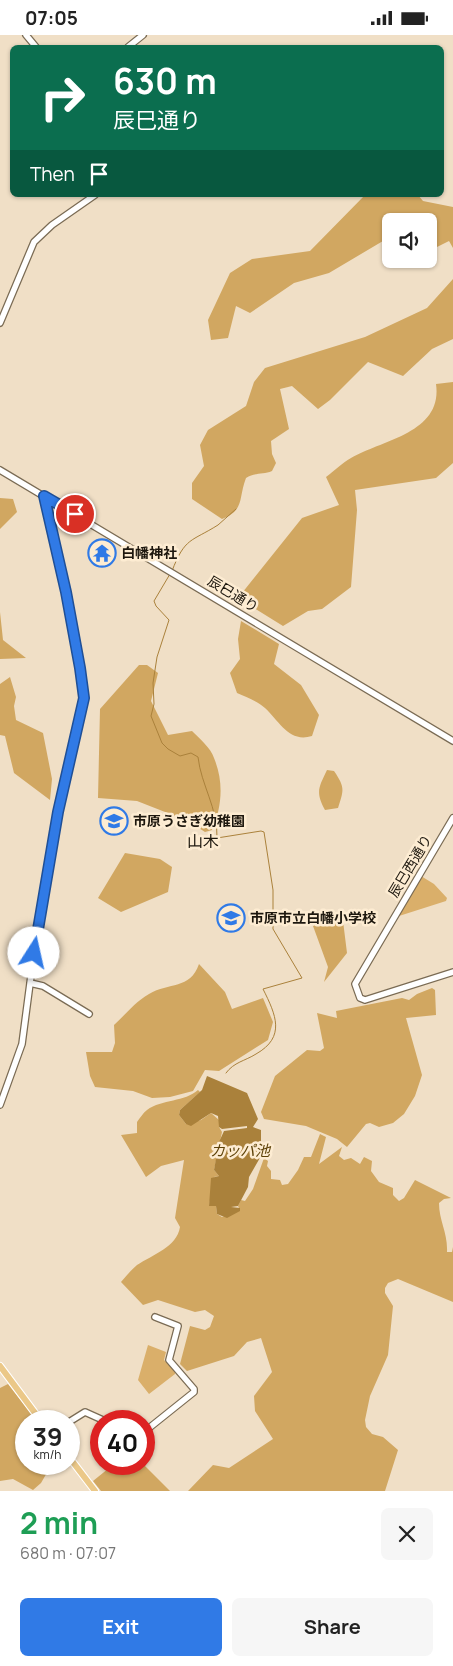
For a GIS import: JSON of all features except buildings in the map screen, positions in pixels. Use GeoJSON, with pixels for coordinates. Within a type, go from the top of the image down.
{"type":"FeatureCollection","features":[{"type":"Feature","properties":{"kind":"main road"},"geometry":{"type":"LineString","coordinates":[[0,1366],[33,1410]]}},
{"type":"Feature","properties":{"kind":"main road"},"geometry":{"type":"LineString","coordinates":[[80,1471],[95,1491]]}},
{"type":"Feature","properties":{"kind":"street"},"geometry":{"type":"LineString","coordinates":[[26,35],[34,45]]}},
{"type":"Feature","properties":{"kind":"street"},"geometry":{"type":"LineString","coordinates":[[130,45],[143,35]]}},
{"type":"Feature","properties":{"kind":"street"},"geometry":{"type":"LineString","coordinates":[[0,323],[34,242],[52,225],[92,197]]}},
{"type":"Feature","properties":{"kind":"street","name":"辰巳通り"},"geometry":{"type":"LineString","coordinates":[[0,470],[453,741]]}},
{"type":"Feature","properties":{"kind":"street"},"geometry":{"type":"LineString","coordinates":[[0,1105],[22,1044],[58,812],[84,698],[66,592],[44,496]]}},
{"type":"Feature","properties":{"kind":"street","name":"辰巳西通り"},"geometry":{"type":"LineString","coordinates":[[453,818],[355,984],[360,998],[365,1001],[453,972]]}},
{"type":"Feature","properties":{"kind":"street"},"geometry":{"type":"LineString","coordinates":[[30,983],[41,985],[89,1013]]}},
{"type":"Feature","properties":{"kind":"street"},"geometry":{"type":"LineString","coordinates":[[155,1317],[178,1326],[168,1360],[194,1389],[155,1423]]}},
{"type":"Feature","properties":{"kind":"shaded area"},"geometry":{"type":"Polygon","coordinates":[[[363,197],[420,197],[423,201],[453,207],[453,248],[449,241],[437,247],[437,213],[382,213],[382,242],[329,273],[294,283],[250,313],[236,306],[228,338],[211,340],[208,320],[230,273],[252,259],[310,251],[363,197]]]}},
{"type":"Feature","properties":{"kind":"shaded area"},"geometry":{"type":"Polygon","coordinates":[[[453,279],[453,339],[432,349],[403,376],[368,362],[330,400],[318,409],[292,386],[280,389],[289,429],[271,441],[272,454],[276,463],[272,471],[246,478],[238,508],[222,519],[192,499],[192,483],[204,466],[200,445],[208,430],[246,406],[254,382],[265,368],[365,337],[427,308],[453,279]]]}},
{"type":"Feature","properties":{"kind":"shaded area"},"geometry":{"type":"Polygon","coordinates":[[[453,382],[453,463],[436,478],[355,490],[357,510],[351,587],[322,609],[308,611],[283,626],[243,601],[242,593],[302,518],[339,505],[326,477],[351,458],[408,433],[430,414],[436,401],[436,384],[453,382]]]}},
{"type":"Feature","properties":{"kind":"shaded area"},"geometry":{"type":"Polygon","coordinates":[[[0,498],[13,499],[17,512],[0,529],[0,498]]]}},
{"type":"Feature","properties":{"kind":"shaded area"},"geometry":{"type":"Polygon","coordinates":[[[0,612],[3,640],[26,658],[0,659],[0,612]]]}},
{"type":"Feature","properties":{"kind":"shaded area"},"geometry":{"type":"Polygon","coordinates":[[[241,621],[279,644],[274,664],[301,685],[319,715],[312,736],[297,737],[291,734],[262,706],[237,693],[230,673],[240,659],[238,639],[241,621]]]}},
{"type":"Feature","properties":{"kind":"shaded area"},"geometry":{"type":"Polygon","coordinates":[[[139,665],[147,665],[158,673],[151,701],[168,735],[192,731],[212,754],[219,776],[220,803],[212,830],[205,832],[188,821],[137,801],[98,798],[100,709],[139,665]]]}},
{"type":"Feature","properties":{"kind":"shaded area"},"geometry":{"type":"Polygon","coordinates":[[[10,677],[16,697],[14,706],[16,720],[43,733],[52,779],[50,800],[14,773],[5,736],[0,735],[0,684],[10,677]]]}},
{"type":"Feature","properties":{"kind":"shaded area"},"geometry":{"type":"Polygon","coordinates":[[[327,770],[334,771],[342,785],[342,793],[338,808],[325,810],[320,799],[319,790],[327,770]]]}},
{"type":"Feature","properties":{"kind":"shaded area"},"geometry":{"type":"Polygon","coordinates":[[[125,853],[160,859],[172,867],[168,892],[121,912],[98,898],[125,853]]]}},
{"type":"Feature","properties":{"kind":"shaded area"},"geometry":{"type":"Polygon","coordinates":[[[421,876],[434,884],[447,898],[446,901],[399,916],[398,915],[421,876]]]}},
{"type":"Feature","properties":{"kind":"shaded area"},"geometry":{"type":"Polygon","coordinates":[[[330,914],[343,921],[347,953],[324,982],[328,967],[313,926],[330,914]]]}},
{"type":"Feature","properties":{"kind":"shaded area"},"geometry":{"type":"Polygon","coordinates":[[[199,964],[225,992],[232,1009],[263,998],[273,1022],[268,1040],[219,1071],[205,1070],[193,1091],[170,1097],[152,1098],[133,1091],[95,1087],[90,1076],[86,1052],[112,1052],[115,1043],[114,1025],[144,997],[157,990],[184,982],[190,978],[199,964]]]}},
{"type":"Feature","properties":{"kind":"shaded area"},"geometry":{"type":"Polygon","coordinates":[[[432,988],[435,990],[436,1015],[406,1018],[422,1075],[415,1096],[404,1114],[393,1123],[379,1127],[370,1123],[366,1124],[347,1147],[337,1139],[306,1126],[264,1119],[261,1112],[275,1076],[307,1050],[320,1051],[324,1048],[317,1013],[337,1018],[336,1011],[402,998],[409,1000],[417,994],[432,988]]]}},
{"type":"Feature","properties":{"kind":"shaded area"},"geometry":{"type":"Polygon","coordinates":[[[198,1090],[200,1092],[180,1110],[179,1115],[186,1124],[201,1120],[211,1113],[219,1120],[219,1127],[222,1132],[214,1170],[219,1176],[214,1177],[209,1206],[216,1206],[217,1214],[222,1217],[240,1210],[238,1206],[241,1200],[245,1201],[253,1189],[264,1158],[268,1161],[267,1166],[271,1171],[271,1179],[280,1180],[282,1185],[288,1184],[304,1157],[311,1157],[320,1134],[326,1137],[319,1164],[342,1147],[339,1156],[344,1160],[351,1158],[360,1164],[364,1157],[372,1161],[371,1171],[379,1182],[393,1188],[393,1195],[399,1201],[404,1198],[415,1180],[451,1198],[444,1199],[439,1203],[447,1252],[452,1252],[453,1247],[453,1302],[398,1279],[388,1283],[385,1288],[385,1293],[393,1306],[388,1355],[370,1396],[365,1420],[366,1427],[372,1434],[383,1437],[398,1450],[385,1491],[188,1491],[213,1465],[229,1468],[273,1439],[255,1411],[254,1396],[272,1372],[261,1338],[247,1342],[234,1356],[187,1371],[180,1364],[190,1326],[205,1330],[210,1327],[214,1316],[205,1310],[195,1312],[158,1300],[143,1305],[121,1282],[137,1265],[169,1245],[178,1234],[180,1227],[175,1218],[184,1160],[161,1166],[146,1177],[121,1135],[137,1133],[137,1122],[153,1106],[187,1097],[198,1090]]]}},
{"type":"Feature","properties":{"kind":"shaded area"},"geometry":{"type":"Polygon","coordinates":[[[148,1345],[166,1352],[164,1360],[175,1370],[175,1374],[149,1394],[138,1380],[148,1345]]]}},
{"type":"Feature","properties":{"kind":"shaded area"},"geometry":{"type":"Polygon","coordinates":[[[8,1384],[28,1410],[15,1410],[15,1475],[46,1475],[41,1483],[33,1490],[13,1479],[0,1481],[0,1388],[8,1384]]]}},
{"type":"Feature","properties":{"kind":"shaded area"},"geometry":{"type":"Polygon","coordinates":[[[100,1475],[154,1475],[170,1491],[101,1491],[93,1481],[100,1475]]]}},
{"type":"Feature","properties":{"kind":"water","name":"カッパ池"},"geometry":{"type":"Polygon","coordinates":[[[207,1076],[247,1093],[258,1119],[253,1127],[261,1130],[261,1156],[249,1177],[248,1187],[238,1206],[231,1207],[240,1208],[240,1211],[227,1218],[217,1214],[216,1206],[209,1206],[211,1178],[219,1176],[214,1170],[219,1142],[224,1131],[247,1128],[247,1126],[222,1129],[219,1127],[218,1116],[211,1113],[191,1126],[186,1124],[179,1115],[180,1110],[202,1090],[207,1076]]]}},
{"type":"Feature","properties":{"kind":"waterway"},"geometry":{"type":"LineString","coordinates":[[172,571],[185,546],[218,525],[236,509]]}},
{"type":"Feature","properties":{"kind":"waterway"},"geometry":{"type":"LineString","coordinates":[[170,574],[154,601],[156,606],[169,620],[157,657],[153,683],[154,704],[151,716],[162,743],[168,749],[180,756],[191,753],[198,757],[202,777],[215,817],[217,838],[264,832],[273,890],[273,929],[302,978],[263,989],[272,1008],[276,1025],[272,1040],[265,1047],[236,1064],[226,1073]]}},
{"type":"Feature","properties":{"kind":"place","name":"白幡神社"},"geometry":{"type":"Point","coordinates":[102,553]}},
{"type":"Feature","properties":{"kind":"place","name":"市原うさぎ幼稚園"},"geometry":{"type":"Point","coordinates":[114,821]}},
{"type":"Feature","properties":{"kind":"place","name":"市原市立白幡小学校"},"geometry":{"type":"Point","coordinates":[231,918]}},
{"type":"Feature","properties":{"kind":"district","name":"山木"},"geometry":{"type":"Point","coordinates":[203,841]}},
{"type":"Feature","properties":{"kind":"route"},"geometry":{"type":"LineString","coordinates":[[34,953],[58,812],[84,698],[66,592],[44,496],[75,514]]}}]}
